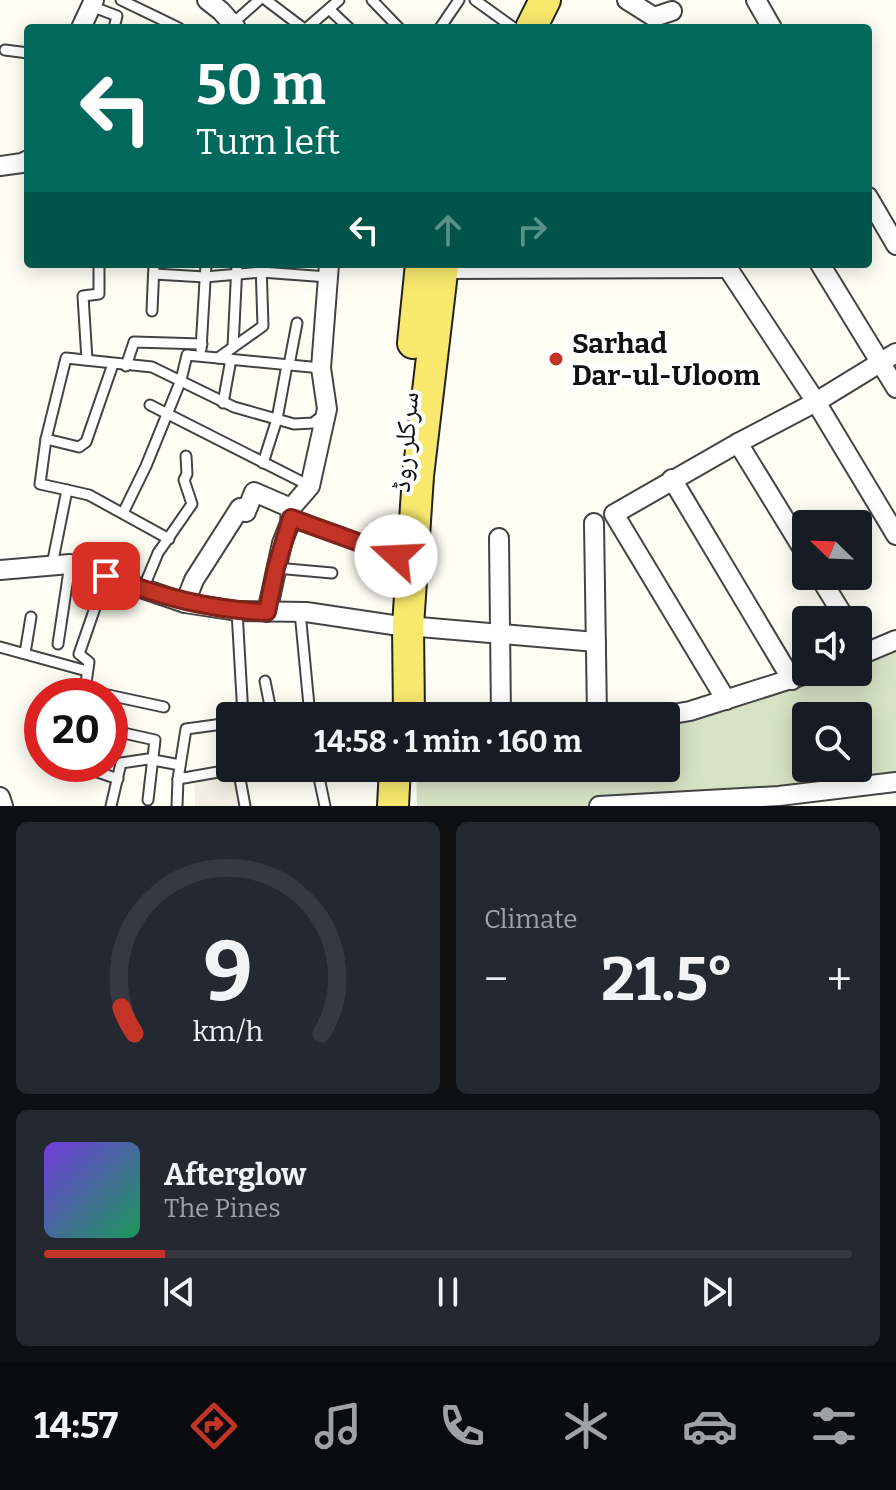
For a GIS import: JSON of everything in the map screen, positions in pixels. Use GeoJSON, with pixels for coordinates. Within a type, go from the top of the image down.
{"type":"FeatureCollection","features":[{"type":"Feature","properties":{"kind":"main road"},"geometry":{"type":"LineString","coordinates":[[533,24],[545,0]]}},
{"type":"Feature","properties":{"kind":"main road"},"geometry":{"type":"LineString","coordinates":[[551,24],[562,0]]}},
{"type":"Feature","properties":{"kind":"main road"},"geometry":{"type":"LineString","coordinates":[[408,702],[400,626],[418,476],[435,268]]}},
{"type":"Feature","properties":{"kind":"main road","name":"سرکلر روڈ"},"geometry":{"type":"LineString","coordinates":[[396,702],[400,626],[396,556],[406,405],[435,268]]}},
{"type":"Feature","properties":{"kind":"main road"},"geometry":{"type":"LineString","coordinates":[[393,806],[394,782]]}},
{"type":"Feature","properties":{"kind":"main road"},"geometry":{"type":"LineString","coordinates":[[409,782],[410,806]]}},
{"type":"Feature","properties":{"kind":"street"},"geometry":{"type":"LineString","coordinates":[[627,0],[651,22],[676,13]]}},
{"type":"Feature","properties":{"kind":"street"},"geometry":{"type":"LineString","coordinates":[[756,0],[770,24]]}},
{"type":"Feature","properties":{"kind":"street"},"geometry":{"type":"LineString","coordinates":[[212,1],[232,24]]}},
{"type":"Feature","properties":{"kind":"street"},"geometry":{"type":"LineString","coordinates":[[83,24],[93,3]]}},
{"type":"Feature","properties":{"kind":"street"},"geometry":{"type":"LineString","coordinates":[[0,166],[24,166]]}},
{"type":"Feature","properties":{"kind":"street"},"geometry":{"type":"LineString","coordinates":[[872,204],[896,245]]}},
{"type":"Feature","properties":{"kind":"street"},"geometry":{"type":"LineString","coordinates":[[728,268],[816,402],[896,535]]}},
{"type":"Feature","properties":{"kind":"street"},"geometry":{"type":"LineString","coordinates":[[823,268],[888,358],[896,388]]}},
{"type":"Feature","properties":{"kind":"street"},"geometry":{"type":"LineString","coordinates":[[267,612],[291,513],[310,486],[326,414],[321,368],[328,270]]}},
{"type":"Feature","properties":{"kind":"street"},"geometry":{"type":"LineString","coordinates":[[726,700],[614,514],[672,479],[816,402],[888,358]]}},
{"type":"Feature","properties":{"kind":"street"},"geometry":{"type":"LineString","coordinates":[[738,443],[792,531]]}},
{"type":"Feature","properties":{"kind":"street"},"geometry":{"type":"LineString","coordinates":[[672,479],[792,680],[680,713]]}},
{"type":"Feature","properties":{"kind":"street"},"geometry":{"type":"LineString","coordinates":[[185,603],[204,564],[240,508],[246,512],[254,492],[291,513]]}},
{"type":"Feature","properties":{"kind":"street"},"geometry":{"type":"LineString","coordinates":[[594,523],[597,702]]}},
{"type":"Feature","properties":{"kind":"street"},"geometry":{"type":"LineString","coordinates":[[499,538],[501,702]]}},
{"type":"Feature","properties":{"kind":"street"},"geometry":{"type":"LineString","coordinates":[[0,570],[61,565],[106,576],[185,603],[237,611],[300,612],[400,626],[596,642]]}},
{"type":"Feature","properties":{"kind":"street"},"geometry":{"type":"LineString","coordinates":[[872,646],[896,640]]}},
{"type":"Feature","properties":{"kind":"street"},"geometry":{"type":"LineString","coordinates":[[599,806],[779,796],[896,782]]}},
{"type":"Feature","properties":{"kind":"street"},"geometry":{"type":"LineString","coordinates":[[0,797],[3,806]]}},
{"type":"Feature","properties":{"kind":"lane"},"geometry":{"type":"LineString","coordinates":[[121,0],[169,24]]}},
{"type":"Feature","properties":{"kind":"lane"},"geometry":{"type":"LineString","coordinates":[[236,24],[259,0]]}},
{"type":"Feature","properties":{"kind":"lane"},"geometry":{"type":"LineString","coordinates":[[266,0],[299,24]]}},
{"type":"Feature","properties":{"kind":"lane"},"geometry":{"type":"LineString","coordinates":[[310,24],[339,0]]}},
{"type":"Feature","properties":{"kind":"lane"},"geometry":{"type":"LineString","coordinates":[[372,0],[395,24]]}},
{"type":"Feature","properties":{"kind":"lane"},"geometry":{"type":"LineString","coordinates":[[443,24],[459,0]]}},
{"type":"Feature","properties":{"kind":"lane"},"geometry":{"type":"LineString","coordinates":[[475,0],[508,24]]}},
{"type":"Feature","properties":{"kind":"lane"},"geometry":{"type":"LineString","coordinates":[[93,3],[117,16],[115,24]]}},
{"type":"Feature","properties":{"kind":"lane"},"geometry":{"type":"LineString","coordinates":[[329,9],[345,24]]}},
{"type":"Feature","properties":{"kind":"lane"},"geometry":{"type":"LineString","coordinates":[[5,50],[24,52]]}},
{"type":"Feature","properties":{"kind":"lane"},"geometry":{"type":"LineString","coordinates":[[87,360],[83,296],[99,294],[99,268]]}},
{"type":"Feature","properties":{"kind":"lane"},"geometry":{"type":"LineString","coordinates":[[201,357],[206,268]]}},
{"type":"Feature","properties":{"kind":"lane"},"geometry":{"type":"LineString","coordinates":[[218,358],[263,326],[261,268]]}},
{"type":"Feature","properties":{"kind":"lane"},"geometry":{"type":"LineString","coordinates":[[152,311],[154,269],[205,277],[237,269],[328,270]]}},
{"type":"Feature","properties":{"kind":"lane"},"geometry":{"type":"LineString","coordinates":[[233,347],[237,269]]}},
{"type":"Feature","properties":{"kind":"lane"},"geometry":{"type":"LineString","coordinates":[[263,463],[277,419],[297,323]]}},
{"type":"Feature","properties":{"kind":"lane"},"geometry":{"type":"LineString","coordinates":[[126,366],[134,342],[202,344]]}},
{"type":"Feature","properties":{"kind":"lane"},"geometry":{"type":"LineString","coordinates":[[123,513],[181,380],[187,355],[321,368]]}},
{"type":"Feature","properties":{"kind":"lane"},"geometry":{"type":"LineString","coordinates":[[169,539],[89,495],[40,484],[46,439],[66,358],[152,367],[223,403],[294,424],[313,423],[326,414]]}},
{"type":"Feature","properties":{"kind":"lane"},"geometry":{"type":"LineString","coordinates":[[223,403],[231,359]]}},
{"type":"Feature","properties":{"kind":"lane"},"geometry":{"type":"LineString","coordinates":[[46,439],[79,447],[86,442],[113,364]]}},
{"type":"Feature","properties":{"kind":"lane"},"geometry":{"type":"LineString","coordinates":[[150,405],[310,486]]}},
{"type":"Feature","properties":{"kind":"lane"},"geometry":{"type":"LineString","coordinates":[[143,589],[158,553],[192,504],[184,480],[187,474],[186,456]]}},
{"type":"Feature","properties":{"kind":"lane"},"geometry":{"type":"LineString","coordinates":[[58,644],[67,490]]}},
{"type":"Feature","properties":{"kind":"lane"},"geometry":{"type":"LineString","coordinates":[[291,513],[396,556]]}},
{"type":"Feature","properties":{"kind":"lane"},"geometry":{"type":"LineString","coordinates":[[276,568],[332,573]]}},
{"type":"Feature","properties":{"kind":"lane"},"geometry":{"type":"LineString","coordinates":[[86,678],[89,662],[79,654],[106,576]]}},
{"type":"Feature","properties":{"kind":"lane"},"geometry":{"type":"LineString","coordinates":[[237,611],[242,702]]}},
{"type":"Feature","properties":{"kind":"lane"},"geometry":{"type":"LineString","coordinates":[[300,612],[309,702]]}},
{"type":"Feature","properties":{"kind":"lane"},"geometry":{"type":"LineString","coordinates":[[25,653],[31,617]]}},
{"type":"Feature","properties":{"kind":"lane"},"geometry":{"type":"LineString","coordinates":[[0,647],[87,671]]}},
{"type":"Feature","properties":{"kind":"lane"},"geometry":{"type":"LineString","coordinates":[[265,681],[269,702]]}},
{"type":"Feature","properties":{"kind":"lane"},"geometry":{"type":"LineString","coordinates":[[128,700],[164,707]]}},
{"type":"Feature","properties":{"kind":"lane"},"geometry":{"type":"LineString","coordinates":[[177,806],[186,729],[216,725]]}},
{"type":"Feature","properties":{"kind":"lane"},"geometry":{"type":"LineString","coordinates":[[128,734],[155,740],[148,800]]}},
{"type":"Feature","properties":{"kind":"lane"},"geometry":{"type":"LineString","coordinates":[[128,762],[151,759],[180,765]]}},
{"type":"Feature","properties":{"kind":"lane"},"geometry":{"type":"LineString","coordinates":[[178,779],[216,772]]}},
{"type":"Feature","properties":{"kind":"lane"},"geometry":{"type":"LineString","coordinates":[[111,806],[117,782]]}},
{"type":"Feature","properties":{"kind":"lane"},"geometry":{"type":"LineString","coordinates":[[241,782],[245,806]]}},
{"type":"Feature","properties":{"kind":"lane"},"geometry":{"type":"LineString","coordinates":[[320,782],[325,806]]}},
{"type":"Feature","properties":{"kind":"green space"},"geometry":{"type":"Polygon","coordinates":[[[896,639],[896,791],[599,806],[417,806],[416,782],[680,782],[680,706],[792,674],[792,686],[872,686],[872,649],[896,639]]]}},
{"type":"Feature","properties":{"kind":"shaded area"},"geometry":{"type":"Polygon","coordinates":[[[216,772],[216,782],[241,782],[245,806],[195,806],[194,776],[216,772]]]}},
{"type":"Feature","properties":{"kind":"place","name":"Sarhad Dar-ul-Uloom"},"geometry":{"type":"Point","coordinates":[556,359]}},
{"type":"Feature","properties":{"kind":"route"},"geometry":{"type":"LineString","coordinates":[[106,576],[185,603],[267,612],[291,518],[396,556]]}}]}
